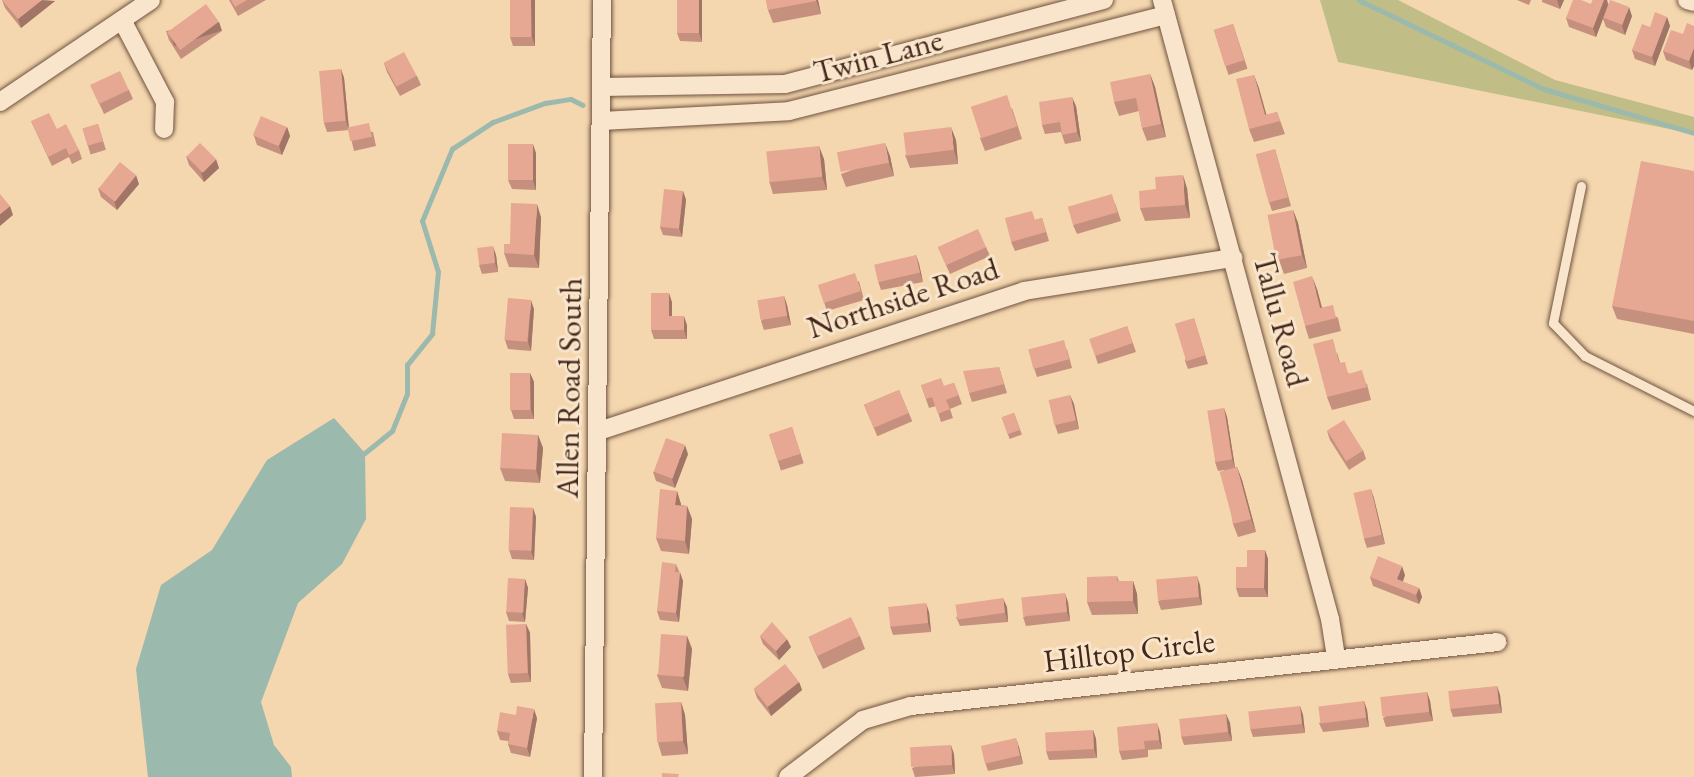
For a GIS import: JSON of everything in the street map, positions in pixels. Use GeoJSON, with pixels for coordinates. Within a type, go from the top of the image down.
{"type":"FeatureCollection","features":[{"type":"Feature","properties":{"kind":"street"},"geometry":{"type":"LineString","coordinates":[[2,94],[151,0]]}},
{"type":"Feature","properties":{"kind":"street","name":"Allen Road South"},"geometry":{"type":"LineString","coordinates":[[593,777],[602,0]]}},
{"type":"Feature","properties":{"kind":"street","name":"Twin Lane"},"geometry":{"type":"LineString","coordinates":[[601,87],[785,83],[1104,0]]}},
{"type":"Feature","properties":{"kind":"street"},"geometry":{"type":"LineString","coordinates":[[1687,0],[1694,2]]}},
{"type":"Feature","properties":{"kind":"street","name":"Twin Lane"},"geometry":{"type":"LineString","coordinates":[[601,121],[789,111],[1164,8]]}},
{"type":"Feature","properties":{"kind":"street","name":"Tallu Road"},"geometry":{"type":"LineString","coordinates":[[1164,8],[1331,619],[1336,657]]}},
{"type":"Feature","properties":{"kind":"street"},"geometry":{"type":"LineString","coordinates":[[122,20],[165,102],[164,129]]}},
{"type":"Feature","properties":{"kind":"street","name":"Northside Road"},"geometry":{"type":"LineString","coordinates":[[599,431],[1024,291],[1233,258]]}},
{"type":"Feature","properties":{"kind":"street","name":"Hilltop Circle"},"geometry":{"type":"LineString","coordinates":[[788,777],[836,737],[890,710],[1336,657],[1498,642]]}},
{"type":"Feature","properties":{"kind":"lane"},"geometry":{"type":"LineString","coordinates":[[1581,186],[1553,323],[1585,356],[1694,411]]}},
{"type":"Feature","properties":{"kind":"shaded area"},"geometry":{"type":"Polygon","coordinates":[[[1320,0],[1398,0],[1555,80],[1694,117],[1694,134],[1338,62],[1320,0]]]}},
{"type":"Feature","properties":{"kind":"shaded area"},"geometry":{"type":"Polygon","coordinates":[[[334,418],[365,453],[366,519],[342,564],[298,603],[261,702],[274,745],[291,767],[292,777],[148,777],[136,669],[161,585],[212,550],[267,460],[334,418]]]}},
{"type":"Feature","properties":{"kind":"building"},"geometry":{"type":"Polygon","coordinates":[[[2,0],[42,0],[18,19],[2,0]]]}},
{"type":"Feature","properties":{"kind":"building"},"geometry":{"type":"Polygon","coordinates":[[[231,0],[247,0],[235,7],[231,0]]]}},
{"type":"Feature","properties":{"kind":"building"},"geometry":{"type":"Polygon","coordinates":[[[510,0],[531,0],[531,37],[510,37],[510,0]]]}},
{"type":"Feature","properties":{"kind":"building"},"geometry":{"type":"Polygon","coordinates":[[[677,0],[699,0],[699,33],[677,33],[677,0]]]}},
{"type":"Feature","properties":{"kind":"building"},"geometry":{"type":"Polygon","coordinates":[[[766,0],[816,0],[816,1],[768,10],[766,0]]]}},
{"type":"Feature","properties":{"kind":"building"},"geometry":{"type":"Polygon","coordinates":[[[1573,0],[1591,4],[1593,0],[1604,0],[1593,28],[1566,18],[1573,0]]]}},
{"type":"Feature","properties":{"kind":"building"},"geometry":{"type":"Polygon","coordinates":[[[1610,0],[1629,7],[1622,25],[1604,18],[1610,0]]]}},
{"type":"Feature","properties":{"kind":"building"},"geometry":{"type":"Polygon","coordinates":[[[206,4],[219,22],[180,50],[167,32],[206,4]]]}},
{"type":"Feature","properties":{"kind":"building"},"geometry":{"type":"Polygon","coordinates":[[[1655,12],[1667,17],[1652,57],[1632,50],[1642,24],[1650,27],[1655,12]]]}},
{"type":"Feature","properties":{"kind":"building"},"geometry":{"type":"Polygon","coordinates":[[[1687,23],[1694,26],[1694,48],[1689,61],[1663,51],[1671,30],[1683,34],[1687,23]]]}},
{"type":"Feature","properties":{"kind":"building"},"geometry":{"type":"Polygon","coordinates":[[[1233,24],[1244,60],[1225,66],[1214,30],[1233,24]]]}},
{"type":"Feature","properties":{"kind":"building"},"geometry":{"type":"Polygon","coordinates":[[[404,52],[417,76],[396,87],[384,63],[404,52]]]}},
{"type":"Feature","properties":{"kind":"building"},"geometry":{"type":"Polygon","coordinates":[[[341,69],[346,121],[324,123],[319,71],[341,69]]]}},
{"type":"Feature","properties":{"kind":"building"},"geometry":{"type":"Polygon","coordinates":[[[120,71],[129,90],[99,104],[90,85],[120,71]]]}},
{"type":"Feature","properties":{"kind":"building"},"geometry":{"type":"Polygon","coordinates":[[[1150,74],[1161,124],[1142,128],[1136,98],[1114,102],[1110,82],[1150,74]]]}},
{"type":"Feature","properties":{"kind":"building"},"geometry":{"type":"Polygon","coordinates":[[[1254,75],[1265,115],[1277,112],[1280,121],[1249,129],[1236,79],[1254,75]]]}},
{"type":"Feature","properties":{"kind":"building"},"geometry":{"type":"Polygon","coordinates":[[[1007,95],[1017,126],[981,138],[971,107],[1007,95]]]}},
{"type":"Feature","properties":{"kind":"building"},"geometry":{"type":"Polygon","coordinates":[[[1072,97],[1077,132],[1062,135],[1060,122],[1042,125],[1039,102],[1072,97]]]}},
{"type":"Feature","properties":{"kind":"building"},"geometry":{"type":"Polygon","coordinates":[[[49,113],[57,129],[66,124],[79,150],[69,155],[66,148],[48,157],[31,121],[49,113]]]}},
{"type":"Feature","properties":{"kind":"building"},"geometry":{"type":"Polygon","coordinates":[[[261,116],[287,127],[279,146],[253,135],[261,116]]]}},
{"type":"Feature","properties":{"kind":"building"},"geometry":{"type":"Polygon","coordinates":[[[369,123],[372,137],[350,141],[347,128],[369,123]]]}},
{"type":"Feature","properties":{"kind":"building"},"geometry":{"type":"Polygon","coordinates":[[[98,124],[103,141],[88,146],[83,128],[98,124]]]}},
{"type":"Feature","properties":{"kind":"building"},"geometry":{"type":"Polygon","coordinates":[[[951,127],[954,150],[906,156],[903,133],[951,127]]]}},
{"type":"Feature","properties":{"kind":"building"},"geometry":{"type":"Polygon","coordinates":[[[200,143],[216,159],[203,173],[187,156],[200,143]]]}},
{"type":"Feature","properties":{"kind":"building"},"geometry":{"type":"Polygon","coordinates":[[[885,143],[889,163],[841,172],[837,152],[885,143]]]}},
{"type":"Feature","properties":{"kind":"building"},"geometry":{"type":"Polygon","coordinates":[[[508,144],[533,144],[533,180],[508,180],[508,144]]]}},
{"type":"Feature","properties":{"kind":"building"},"geometry":{"type":"Polygon","coordinates":[[[819,146],[822,177],[770,182],[766,152],[819,146]]]}},
{"type":"Feature","properties":{"kind":"building"},"geometry":{"type":"Polygon","coordinates":[[[1275,149],[1288,197],[1269,202],[1256,154],[1275,149]]]}},
{"type":"Feature","properties":{"kind":"building"},"geometry":{"type":"Polygon","coordinates":[[[1641,161],[1694,171],[1694,321],[1612,306],[1641,161]]]}},
{"type":"Feature","properties":{"kind":"building"},"geometry":{"type":"Polygon","coordinates":[[[120,162],[136,175],[115,202],[99,188],[120,162]]]}},
{"type":"Feature","properties":{"kind":"building"},"geometry":{"type":"Polygon","coordinates":[[[1183,175],[1185,205],[1140,208],[1139,191],[1156,189],[1155,177],[1183,175]]]}},
{"type":"Feature","properties":{"kind":"building"},"geometry":{"type":"Polygon","coordinates":[[[664,189],[683,191],[679,229],[660,227],[664,189]]]}},
{"type":"Feature","properties":{"kind":"building"},"geometry":{"type":"Polygon","coordinates":[[[0,194],[10,206],[0,214],[0,194]]]}},
{"type":"Feature","properties":{"kind":"building"},"geometry":{"type":"Polygon","coordinates":[[[1112,194],[1117,212],[1073,225],[1068,207],[1112,194]]]}},
{"type":"Feature","properties":{"kind":"building"},"geometry":{"type":"Polygon","coordinates":[[[511,203],[537,204],[534,255],[504,253],[504,244],[510,244],[511,203]]]}},
{"type":"Feature","properties":{"kind":"building"},"geometry":{"type":"Polygon","coordinates":[[[1293,210],[1302,255],[1276,260],[1267,215],[1293,210]]]}},
{"type":"Feature","properties":{"kind":"building"},"geometry":{"type":"Polygon","coordinates":[[[1032,211],[1035,220],[1042,218],[1046,232],[1011,242],[1005,218],[1032,211]]]}},
{"type":"Feature","properties":{"kind":"building"},"geometry":{"type":"Polygon","coordinates":[[[978,229],[986,247],[946,265],[938,247],[978,229]]]}},
{"type":"Feature","properties":{"kind":"building"},"geometry":{"type":"Polygon","coordinates":[[[493,246],[495,263],[479,265],[477,248],[493,246]]]}},
{"type":"Feature","properties":{"kind":"building"},"geometry":{"type":"Polygon","coordinates":[[[916,255],[920,273],[878,282],[874,265],[916,255]]]}},
{"type":"Feature","properties":{"kind":"building"},"geometry":{"type":"Polygon","coordinates":[[[855,273],[861,291],[824,303],[818,285],[855,273]]]}},
{"type":"Feature","properties":{"kind":"building"},"geometry":{"type":"Polygon","coordinates":[[[1312,276],[1320,308],[1333,305],[1336,318],[1305,326],[1293,282],[1312,276]]]}},
{"type":"Feature","properties":{"kind":"building"},"geometry":{"type":"Polygon","coordinates":[[[651,293],[669,293],[669,316],[684,316],[684,330],[651,330],[651,293]]]}},
{"type":"Feature","properties":{"kind":"building"},"geometry":{"type":"Polygon","coordinates":[[[784,296],[787,316],[760,320],[757,300],[784,296]]]}},
{"type":"Feature","properties":{"kind":"building"},"geometry":{"type":"Polygon","coordinates":[[[508,298],[531,300],[527,342],[504,340],[508,298]]]}},
{"type":"Feature","properties":{"kind":"building"},"geometry":{"type":"Polygon","coordinates":[[[1194,318],[1205,355],[1186,361],[1175,324],[1194,318]]]}},
{"type":"Feature","properties":{"kind":"building"},"geometry":{"type":"Polygon","coordinates":[[[1127,326],[1133,343],[1095,356],[1089,339],[1127,326]]]}},
{"type":"Feature","properties":{"kind":"building"},"geometry":{"type":"Polygon","coordinates":[[[1333,339],[1339,363],[1345,362],[1348,374],[1362,370],[1367,387],[1327,397],[1313,344],[1333,339]]]}},
{"type":"Feature","properties":{"kind":"building"},"geometry":{"type":"Polygon","coordinates":[[[1064,340],[1069,359],[1033,369],[1028,350],[1064,340]]]}},
{"type":"Feature","properties":{"kind":"building"},"geometry":{"type":"Polygon","coordinates":[[[999,367],[1004,384],[969,393],[963,371],[999,367]]]}},
{"type":"Feature","properties":{"kind":"building"},"geometry":{"type":"Polygon","coordinates":[[[510,373],[530,373],[530,410],[510,410],[510,373]]]}},
{"type":"Feature","properties":{"kind":"building"},"geometry":{"type":"Polygon","coordinates":[[[941,378],[944,386],[954,383],[959,395],[946,400],[950,409],[938,414],[932,397],[926,399],[921,385],[941,378]]]}},
{"type":"Feature","properties":{"kind":"building"},"geometry":{"type":"Polygon","coordinates":[[[899,390],[909,413],[874,428],[864,405],[899,390]]]}},
{"type":"Feature","properties":{"kind":"building"},"geometry":{"type":"Polygon","coordinates":[[[1070,395],[1076,420],[1054,425],[1049,400],[1070,395]]]}},
{"type":"Feature","properties":{"kind":"building"},"geometry":{"type":"Polygon","coordinates":[[[1224,408],[1232,459],[1215,462],[1207,411],[1224,408]]]}},
{"type":"Feature","properties":{"kind":"building"},"geometry":{"type":"Polygon","coordinates":[[[1014,413],[1020,430],[1008,434],[1002,417],[1014,413]]]}},
{"type":"Feature","properties":{"kind":"building"},"geometry":{"type":"Polygon","coordinates":[[[1344,420],[1363,451],[1346,461],[1327,431],[1344,420]]]}},
{"type":"Feature","properties":{"kind":"building"},"geometry":{"type":"Polygon","coordinates":[[[792,427],[801,454],[778,461],[769,434],[792,427]]]}},
{"type":"Feature","properties":{"kind":"building"},"geometry":{"type":"Polygon","coordinates":[[[502,433],[538,435],[536,470],[500,468],[502,433]]]}},
{"type":"Feature","properties":{"kind":"building"},"geometry":{"type":"Polygon","coordinates":[[[666,438],[685,445],[672,479],[654,472],[666,438]]]}},
{"type":"Feature","properties":{"kind":"building"},"geometry":{"type":"Polygon","coordinates":[[[1237,467],[1251,519],[1234,524],[1220,472],[1237,467]]]}},
{"type":"Feature","properties":{"kind":"building"},"geometry":{"type":"Polygon","coordinates":[[[660,489],[677,491],[675,505],[687,506],[685,541],[656,538],[660,489]]]}},
{"type":"Feature","properties":{"kind":"building"},"geometry":{"type":"Polygon","coordinates":[[[1371,489],[1382,535],[1364,539],[1353,493],[1371,489]]]}},
{"type":"Feature","properties":{"kind":"building"},"geometry":{"type":"Polygon","coordinates":[[[510,507],[533,508],[531,551],[508,550],[510,507]]]}},
{"type":"Feature","properties":{"kind":"building"},"geometry":{"type":"Polygon","coordinates":[[[1247,550],[1265,550],[1264,588],[1236,588],[1236,567],[1247,567],[1247,550]]]}},
{"type":"Feature","properties":{"kind":"building"},"geometry":{"type":"Polygon","coordinates":[[[1378,556],[1402,566],[1397,579],[1419,588],[1416,595],[1370,577],[1378,556]]]}},
{"type":"Feature","properties":{"kind":"building"},"geometry":{"type":"Polygon","coordinates":[[[662,562],[676,564],[675,572],[680,572],[676,613],[657,611],[662,562]]]}},
{"type":"Feature","properties":{"kind":"building"},"geometry":{"type":"Polygon","coordinates":[[[1117,576],[1117,581],[1133,581],[1133,601],[1087,602],[1087,577],[1117,576]]]}},
{"type":"Feature","properties":{"kind":"building"},"geometry":{"type":"Polygon","coordinates":[[[1197,576],[1199,597],[1158,600],[1156,580],[1197,576]]]}},
{"type":"Feature","properties":{"kind":"building"},"geometry":{"type":"Polygon","coordinates":[[[508,578],[525,579],[523,613],[506,612],[508,578]]]}},
{"type":"Feature","properties":{"kind":"building"},"geometry":{"type":"Polygon","coordinates":[[[1065,593],[1067,612],[1023,616],[1021,598],[1065,593]]]}},
{"type":"Feature","properties":{"kind":"building"},"geometry":{"type":"Polygon","coordinates":[[[1003,598],[1005,613],[958,620],[955,605],[1003,598]]]}},
{"type":"Feature","properties":{"kind":"building"},"geometry":{"type":"Polygon","coordinates":[[[926,603],[928,623],[890,627],[888,607],[926,603]]]}},
{"type":"Feature","properties":{"kind":"building"},"geometry":{"type":"Polygon","coordinates":[[[851,617],[860,636],[817,656],[808,637],[851,617]]]}},
{"type":"Feature","properties":{"kind":"building"},"geometry":{"type":"Polygon","coordinates":[[[772,622],[787,639],[776,651],[760,636],[772,622]]]}},
{"type":"Feature","properties":{"kind":"building"},"geometry":{"type":"Polygon","coordinates":[[[526,624],[528,673],[508,674],[506,625],[526,624]]]}},
{"type":"Feature","properties":{"kind":"building"},"geometry":{"type":"Polygon","coordinates":[[[661,634],[687,636],[684,677],[658,675],[661,634]]]}},
{"type":"Feature","properties":{"kind":"building"},"geometry":{"type":"Polygon","coordinates":[[[785,664],[799,682],[768,707],[753,689],[785,664]]]}},
{"type":"Feature","properties":{"kind":"building"},"geometry":{"type":"Polygon","coordinates":[[[1497,686],[1499,704],[1450,709],[1448,691],[1497,686]]]}},
{"type":"Feature","properties":{"kind":"building"},"geometry":{"type":"Polygon","coordinates":[[[1427,692],[1429,712],[1382,717],[1380,697],[1427,692]]]}},
{"type":"Feature","properties":{"kind":"building"},"geometry":{"type":"Polygon","coordinates":[[[1364,701],[1366,718],[1320,723],[1318,707],[1364,701]]]}},
{"type":"Feature","properties":{"kind":"building"},"geometry":{"type":"Polygon","coordinates":[[[681,702],[683,741],[657,742],[655,703],[681,702]]]}},
{"type":"Feature","properties":{"kind":"building"},"geometry":{"type":"Polygon","coordinates":[[[517,706],[534,709],[527,748],[508,744],[510,733],[497,731],[500,712],[516,715],[517,706]]]}},
{"type":"Feature","properties":{"kind":"building"},"geometry":{"type":"Polygon","coordinates":[[[1300,706],[1302,724],[1250,729],[1248,711],[1300,706]]]}},
{"type":"Feature","properties":{"kind":"building"},"geometry":{"type":"Polygon","coordinates":[[[1226,714],[1228,732],[1181,737],[1179,719],[1226,714]]]}},
{"type":"Feature","properties":{"kind":"building"},"geometry":{"type":"Polygon","coordinates":[[[1157,723],[1159,740],[1144,741],[1145,749],[1119,751],[1117,727],[1157,723]]]}},
{"type":"Feature","properties":{"kind":"building"},"geometry":{"type":"Polygon","coordinates":[[[1093,730],[1094,749],[1046,751],[1045,733],[1093,730]]]}},
{"type":"Feature","properties":{"kind":"building"},"geometry":{"type":"Polygon","coordinates":[[[1016,738],[1020,756],[985,764],[981,746],[1016,738]]]}},
{"type":"Feature","properties":{"kind":"building"},"geometry":{"type":"Polygon","coordinates":[[[951,745],[952,765],[911,767],[910,747],[951,745]]]}},
{"type":"Feature","properties":{"kind":"building"},"geometry":{"type":"Polygon","coordinates":[[[662,773],[679,774],[678,777],[662,777],[662,773]]]}},
{"type":"Feature","properties":{"kind":"waterway"},"geometry":{"type":"LineString","coordinates":[[1359,0],[1544,89],[1694,133]]}},
{"type":"Feature","properties":{"kind":"waterway"},"geometry":{"type":"LineString","coordinates":[[361,456],[392,431],[407,394],[407,365],[432,334],[438,272],[422,221],[452,149],[493,122],[545,103],[571,99],[583,105]]}}]}
